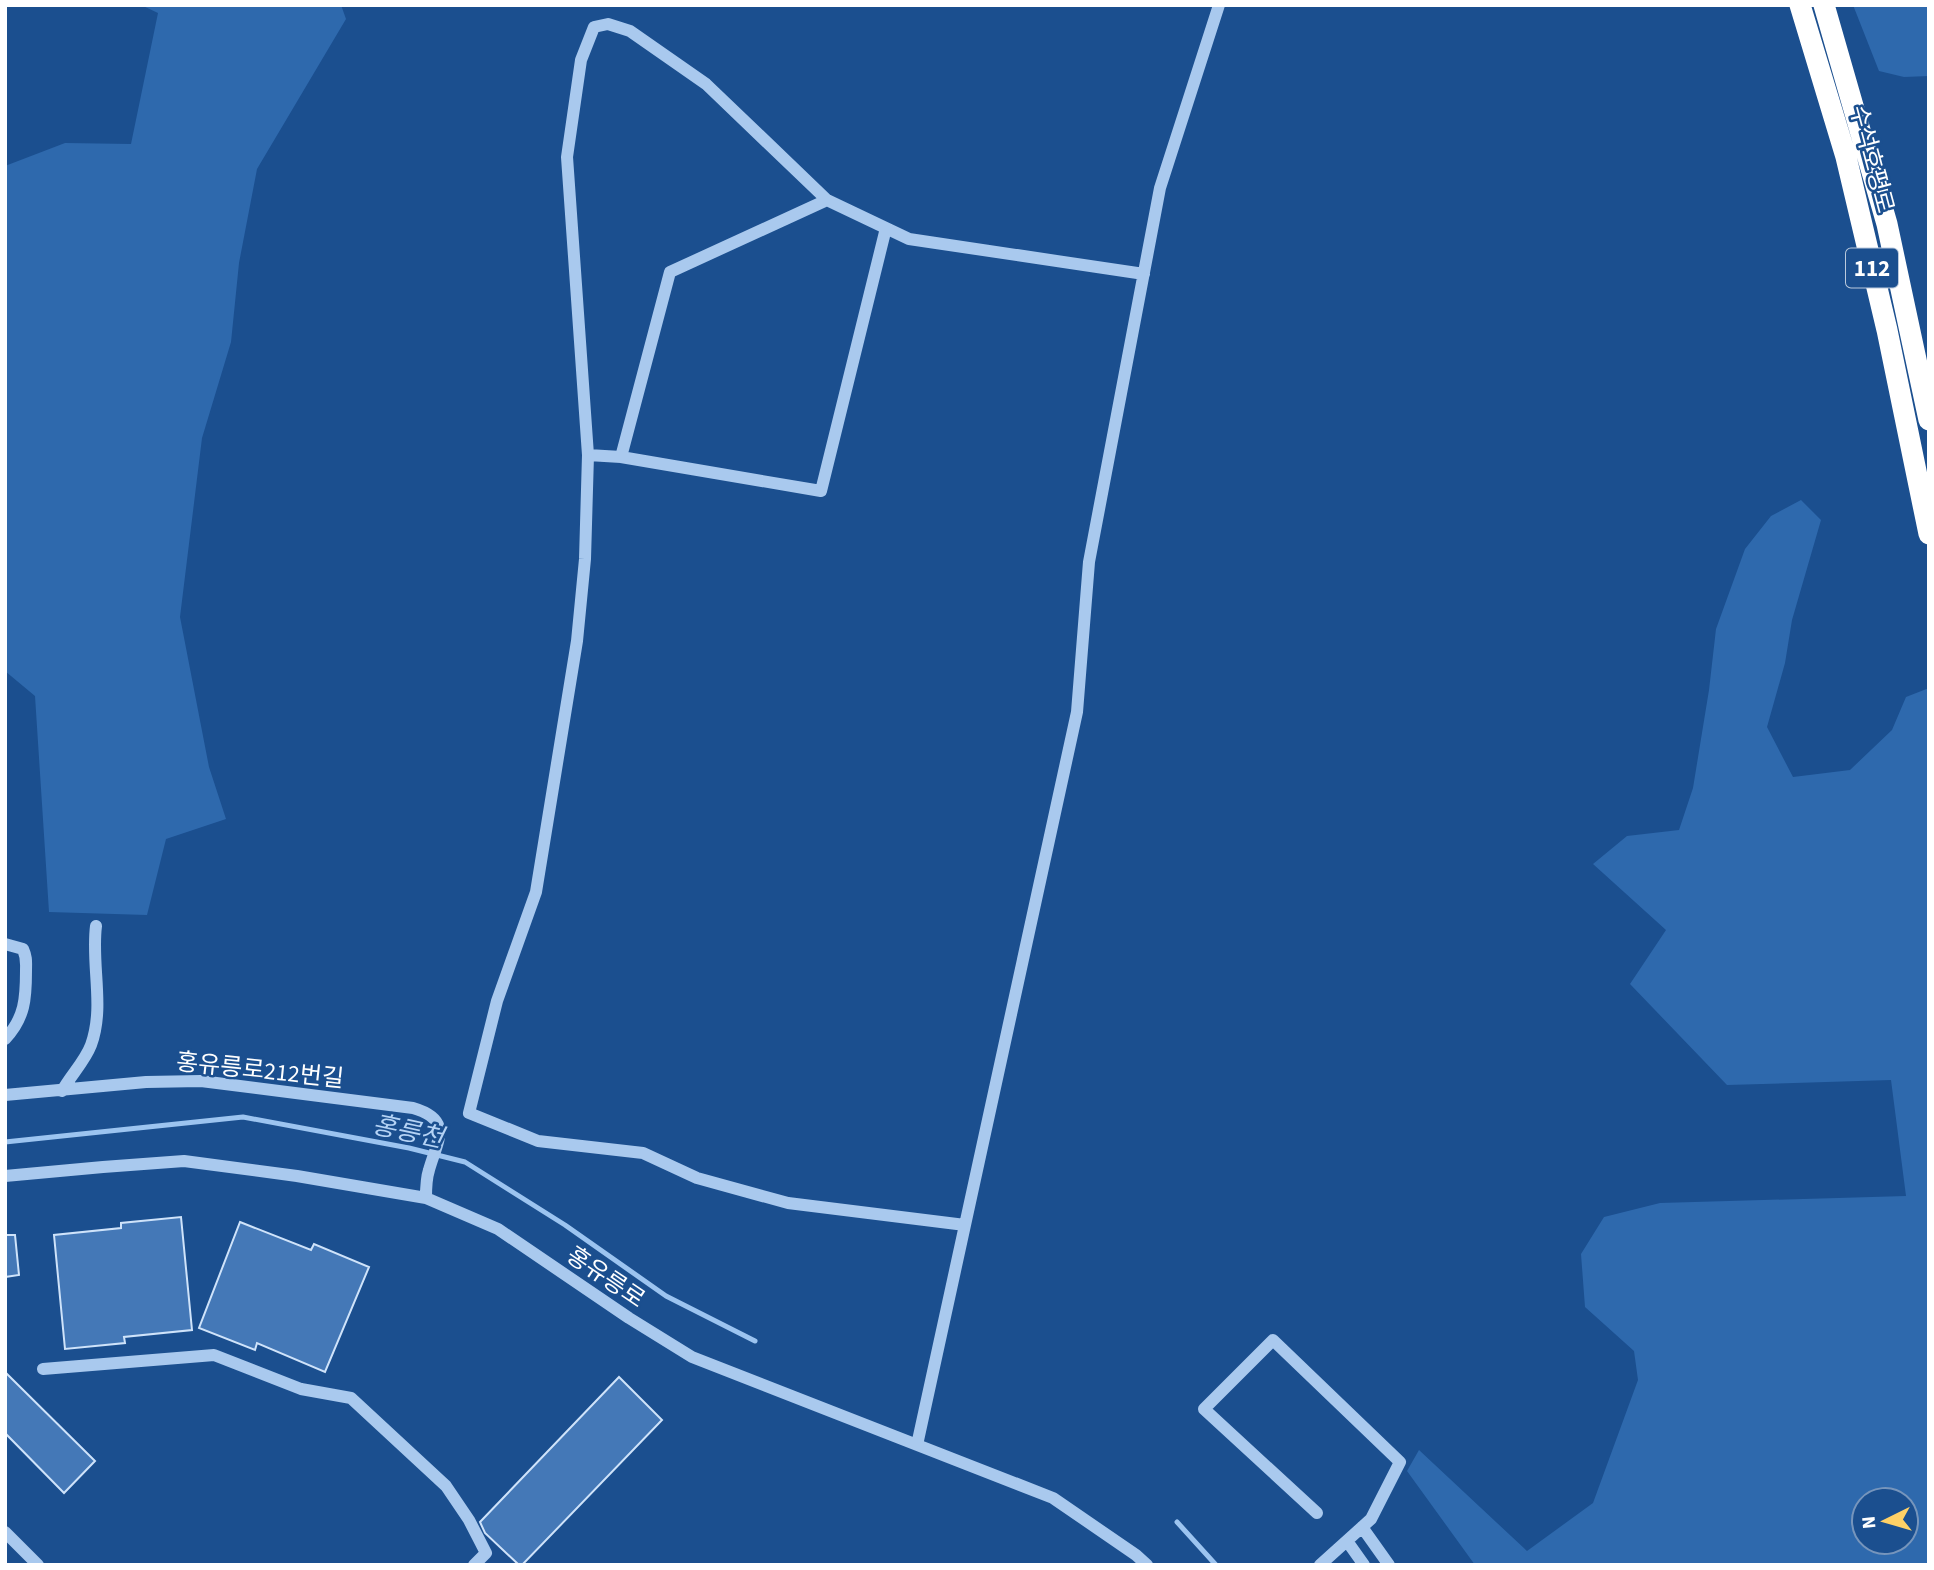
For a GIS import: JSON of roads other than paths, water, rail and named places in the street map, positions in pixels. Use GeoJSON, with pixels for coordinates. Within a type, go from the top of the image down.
{"type":"FeatureCollection","features":[{"type":"Feature","properties":{"kind":"highway","name":"수석호평로"},"geometry":{"type":"LineString","coordinates":[[1800,5],[1846,157],[1887,330],[1929,534]]}},
{"type":"Feature","properties":{"kind":"highway","name":"수석호평로"},"geometry":{"type":"LineString","coordinates":[[1824,5],[1886,224],[1929,420]]}},
{"type":"Feature","properties":{"kind":"street"},"geometry":{"type":"LineString","coordinates":[[917,1445],[1077,712],[1089,562],[1160,188],[1219,5]]}},
{"type":"Feature","properties":{"kind":"street"},"geometry":{"type":"LineString","coordinates":[[965,1226],[788,1203],[697,1178],[643,1153],[538,1141],[469,1113],[497,1001],[536,892],[577,641],[585,559],[588,455],[567,157],[581,60],[594,27],[608,24],[630,31],[706,84],[827,200],[909,239],[1144,274]]}},
{"type":"Feature","properties":{"kind":"street"},"geometry":{"type":"LineString","coordinates":[[621,457],[670,272],[827,200]]}},
{"type":"Feature","properties":{"kind":"street"},"geometry":{"type":"LineString","coordinates":[[588,455],[621,457],[821,491],[886,228]]}},
{"type":"Feature","properties":{"kind":"street"},"geometry":{"type":"LineString","coordinates":[[62,1091],[86,1054],[94,1032],[97,1012],[96,926]]}},
{"type":"Feature","properties":{"kind":"street"},"geometry":{"type":"LineString","coordinates":[[5,944],[23,949],[27,959],[27,986],[20,1018],[5,1039]]}},
{"type":"Feature","properties":{"kind":"street","name":"홍유릉로212번길"},"geometry":{"type":"LineString","coordinates":[[5,1095],[146,1082],[201,1081],[413,1108],[424,1111],[440,1129],[426,1183],[426,1198]]}},
{"type":"Feature","properties":{"kind":"street","name":"홍유릉로"},"geometry":{"type":"LineString","coordinates":[[5,1176],[184,1161],[297,1176],[426,1198],[498,1229],[629,1318],[692,1357],[1053,1498],[1147,1565]]}},
{"type":"Feature","properties":{"kind":"street"},"geometry":{"type":"LineString","coordinates":[[1317,1513],[1204,1409],[1273,1340],[1401,1462],[1371,1519],[1320,1565]]}},
{"type":"Feature","properties":{"kind":"street"},"geometry":{"type":"LineString","coordinates":[[43,1369],[214,1355],[301,1389],[351,1398],[446,1486],[469,1520],[486,1553],[474,1565]]}},
{"type":"Feature","properties":{"kind":"street"},"geometry":{"type":"LineString","coordinates":[[1362,1527],[1389,1565]]}},
{"type":"Feature","properties":{"kind":"street"},"geometry":{"type":"LineString","coordinates":[[5,1532],[38,1565]]}},
{"type":"Feature","properties":{"kind":"street"},"geometry":{"type":"LineString","coordinates":[[1346,1541],[1364,1565]]}},
{"type":"Feature","properties":{"kind":"waterway","name":"홍릉천"},"geometry":{"type":"LineString","coordinates":[[5,1142],[243,1117],[409,1148],[465,1162],[565,1225],[666,1296],[755,1341]]}},
{"type":"Feature","properties":{"kind":"waterway","name":"홍릉천"},"geometry":{"type":"LineString","coordinates":[[1177,1522],[1216,1565]]}}]}
